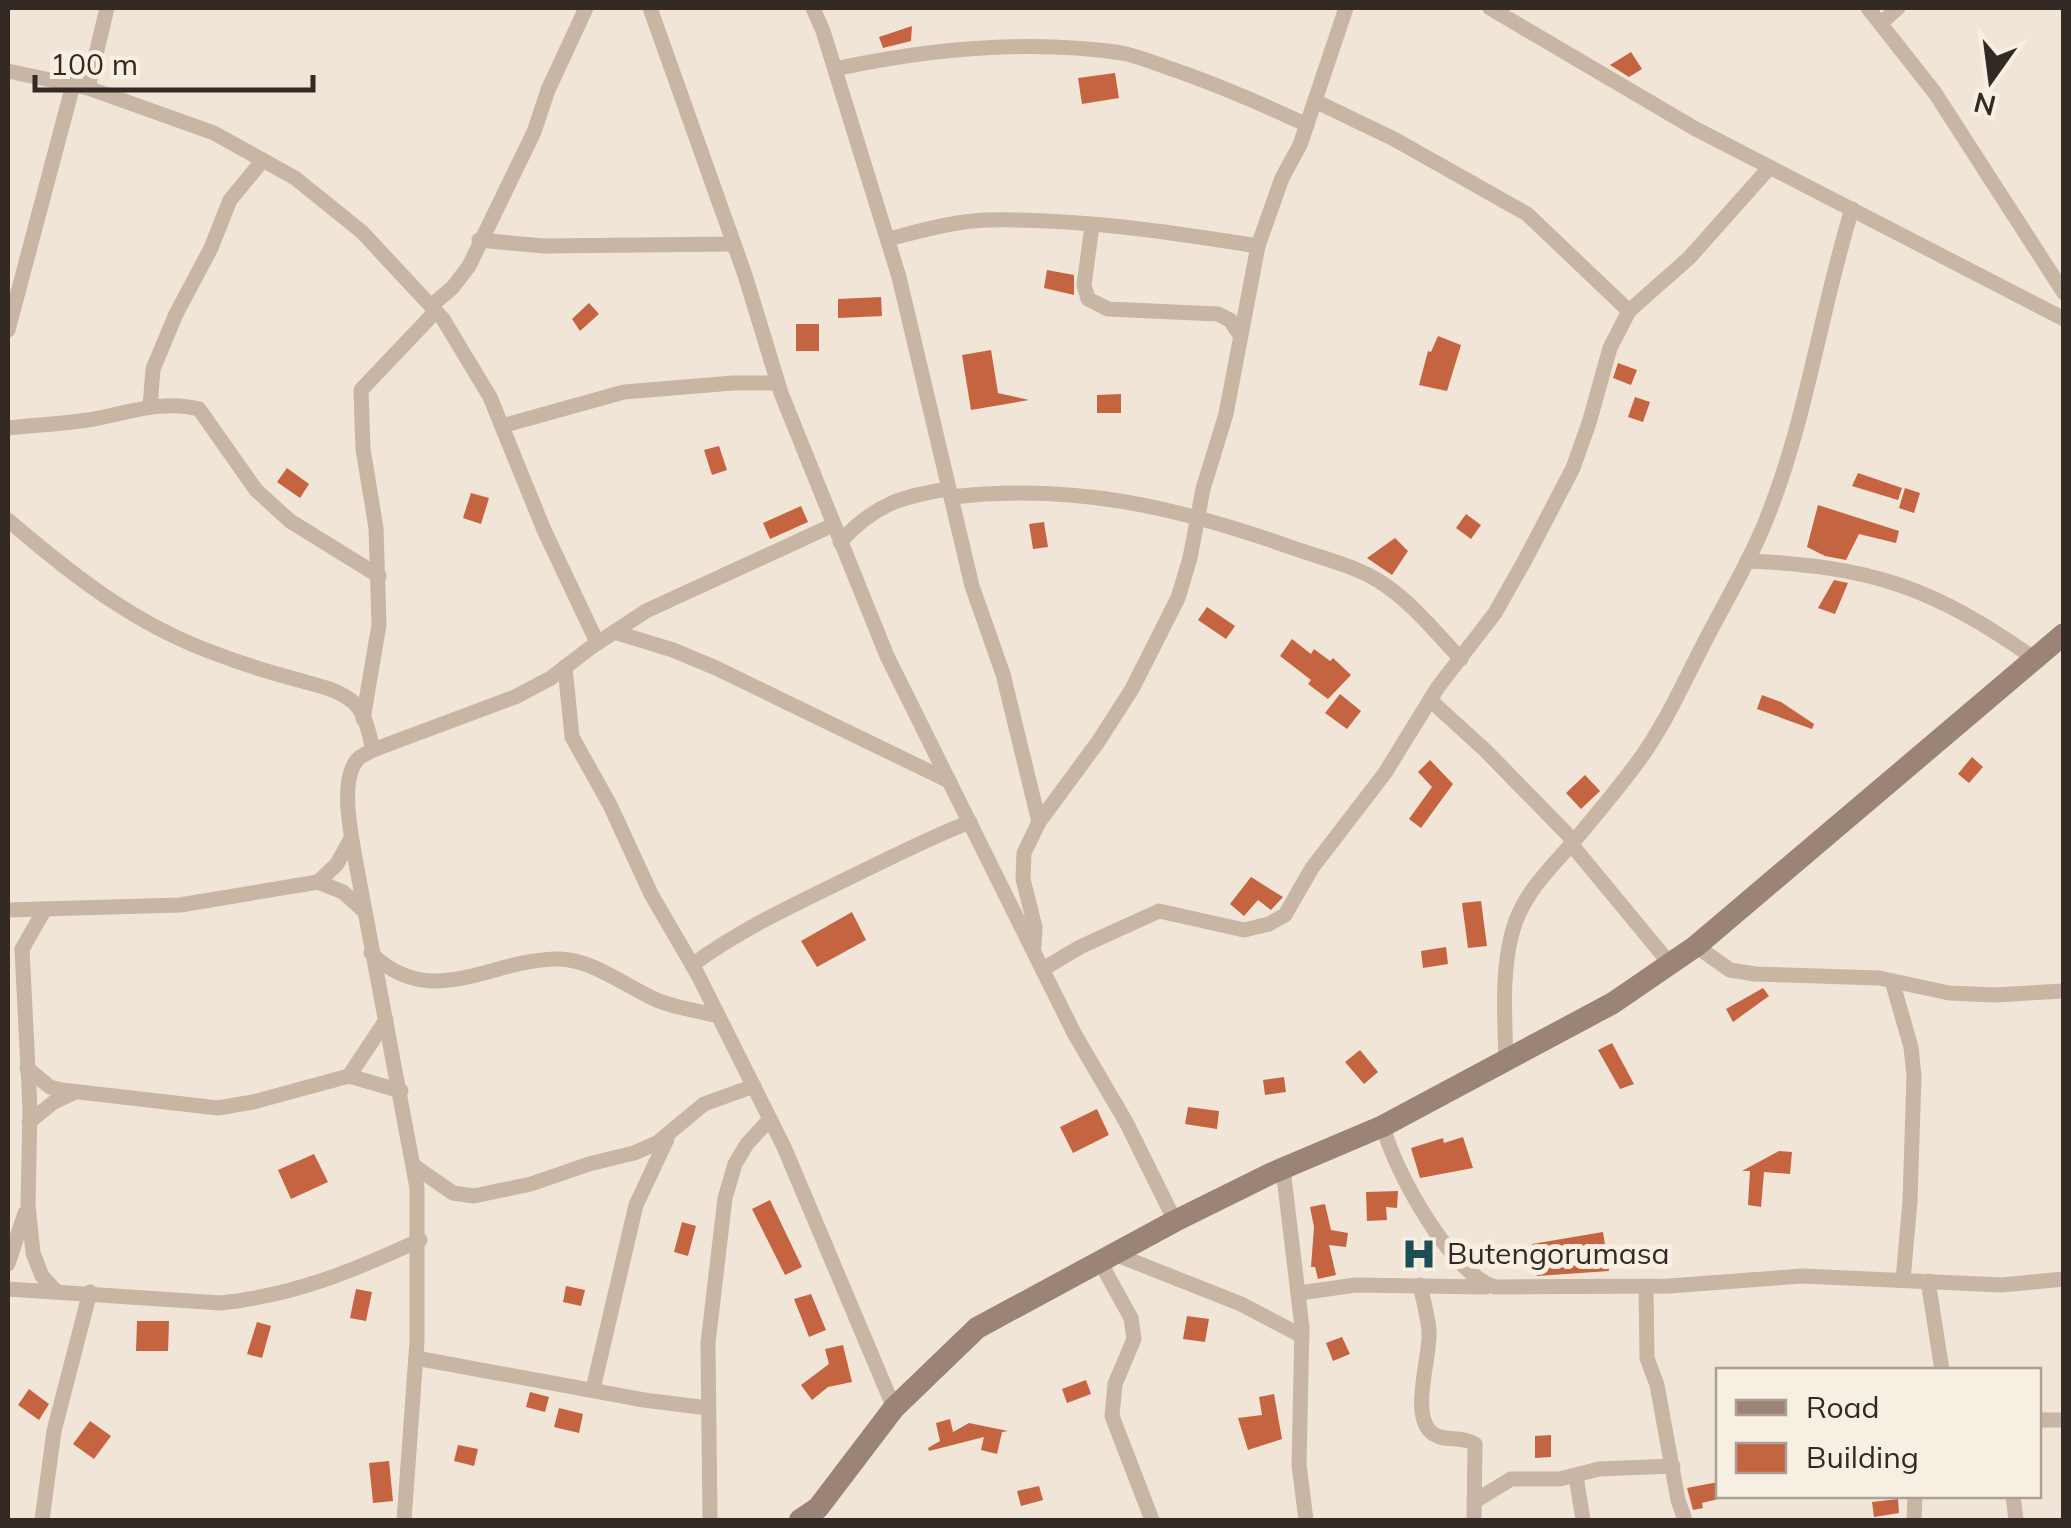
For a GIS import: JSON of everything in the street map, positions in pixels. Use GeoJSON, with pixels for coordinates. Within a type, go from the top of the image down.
{"type":"FeatureCollection","features":[{"type":"Feature","properties":{"kind":"street"},"geometry":{"type":"LineString","coordinates":[[8,330],[107,8]]}},
{"type":"Feature","properties":{"kind":"street"},"geometry":{"type":"LineString","coordinates":[[364,719],[379,625],[379,576],[363,448],[362,390],[469,266],[534,132],[548,90],[586,8]]}},
{"type":"Feature","properties":{"kind":"street"},"geometry":{"type":"LineString","coordinates":[[650,8],[734,244],[778,383],[887,656],[1043,969],[1175,1220]]}},
{"type":"Feature","properties":{"kind":"street"},"geometry":{"type":"LineString","coordinates":[[813,8],[888,239],[972,586],[1003,674],[1039,822]]}},
{"type":"Feature","properties":{"kind":"street"},"geometry":{"type":"LineString","coordinates":[[1034,950],[1035,927],[1023,880],[1029,840],[1132,689],[1178,598],[1226,414],[1258,246],[1307,125],[1346,8]]}},
{"type":"Feature","properties":{"kind":"street"},"geometry":{"type":"LineString","coordinates":[[1490,8],[1586,66],[1770,167],[2064,318]]}},
{"type":"Feature","properties":{"kind":"street"},"geometry":{"type":"LineString","coordinates":[[1868,8],[1935,92],[2064,293]]}},
{"type":"Feature","properties":{"kind":"street"},"geometry":{"type":"LineString","coordinates":[[1881,23],[1898,8]]}},
{"type":"Feature","properties":{"kind":"street"},"geometry":{"type":"LineString","coordinates":[[834,69],[897,56],[979,48],[1125,54],[1232,91],[1307,125]]}},
{"type":"Feature","properties":{"kind":"street"},"geometry":{"type":"LineString","coordinates":[[8,72],[81,86],[214,133],[295,178],[362,232],[434,309],[490,397],[544,530],[597,642]]}},
{"type":"Feature","properties":{"kind":"street"},"geometry":{"type":"LineString","coordinates":[[1315,101],[1526,214],[1629,311]]}},
{"type":"Feature","properties":{"kind":"street"},"geometry":{"type":"LineString","coordinates":[[150,407],[152,369],[176,314],[230,200],[263,160]]}},
{"type":"Feature","properties":{"kind":"street"},"geometry":{"type":"LineString","coordinates":[[1043,969],[1080,946],[1158,911],[1244,930],[1285,915],[1312,868],[1385,773],[1430,700],[1495,613],[1573,468],[1610,348],[1629,311],[1690,258],[1770,167]]}},
{"type":"Feature","properties":{"kind":"street"},"geometry":{"type":"LineString","coordinates":[[1506,1062],[1504,1011],[1512,933],[1539,878],[1637,763],[1670,715],[1762,530],[1804,410],[1808,374],[1852,209]]}},
{"type":"Feature","properties":{"kind":"street"},"geometry":{"type":"LineString","coordinates":[[888,239],[948,224],[986,220],[1149,229],[1258,246]]}},
{"type":"Feature","properties":{"kind":"street"},"geometry":{"type":"LineString","coordinates":[[1092,226],[1084,285],[1088,299],[1095,305],[1143,312],[1218,314],[1230,320],[1240,334]]}},
{"type":"Feature","properties":{"kind":"street"},"geometry":{"type":"LineString","coordinates":[[479,240],[544,246],[734,244]]}},
{"type":"Feature","properties":{"kind":"street"},"geometry":{"type":"LineString","coordinates":[[502,426],[624,392],[778,383]]}},
{"type":"Feature","properties":{"kind":"street"},"geometry":{"type":"LineString","coordinates":[[8,428],[88,420],[150,407],[199,409],[256,490],[290,521],[379,576]]}},
{"type":"Feature","properties":{"kind":"street"},"geometry":{"type":"LineString","coordinates":[[840,542],[860,520],[884,505],[914,494],[1044,492],[1197,515],[1346,565],[1383,583],[1461,659]]}},
{"type":"Feature","properties":{"kind":"street"},"geometry":{"type":"LineString","coordinates":[[8,520],[71,574],[162,631],[212,652],[324,686],[354,702],[364,719],[373,750]]}},
{"type":"Feature","properties":{"kind":"street"},"geometry":{"type":"LineString","coordinates":[[404,1520],[420,1240],[414,1166],[352,836],[348,787],[352,771],[358,759],[373,750],[515,697],[658,605],[833,525]]}},
{"type":"Feature","properties":{"kind":"street"},"geometry":{"type":"LineString","coordinates":[[1746,561],[1816,566],[1898,582],[1987,625],[2035,659]]}},
{"type":"Feature","properties":{"kind":"street"},"geometry":{"type":"LineString","coordinates":[[614,632],[702,662],[949,781]]}},
{"type":"Feature","properties":{"kind":"street"},"geometry":{"type":"LineString","coordinates":[[800,1520],[818,1508],[894,1408],[976,1328],[1175,1220],[1383,1126],[1613,1003],[1696,946],[2064,634]]}},
{"type":"Feature","properties":{"kind":"street"},"geometry":{"type":"LineString","coordinates":[[565,667],[572,737],[770,1119],[894,1408]]}},
{"type":"Feature","properties":{"kind":"street"},"geometry":{"type":"LineString","coordinates":[[1430,700],[1496,761],[1573,842],[1671,965]]}},
{"type":"Feature","properties":{"kind":"street"},"geometry":{"type":"LineString","coordinates":[[692,965],[733,937],[813,894],[922,840],[970,822]]}},
{"type":"Feature","properties":{"kind":"street"},"geometry":{"type":"LineString","coordinates":[[318,882],[337,864],[352,836]]}},
{"type":"Feature","properties":{"kind":"street"},"geometry":{"type":"LineString","coordinates":[[8,910],[180,905],[318,882],[343,892],[365,912]]}},
{"type":"Feature","properties":{"kind":"street"},"geometry":{"type":"LineString","coordinates":[[45,909],[22,950],[28,1068],[28,1204],[33,1253],[42,1276],[56,1291]]}},
{"type":"Feature","properties":{"kind":"street"},"geometry":{"type":"LineString","coordinates":[[1696,946],[1730,970],[1755,974],[1830,974],[1949,993],[2064,991]]}},
{"type":"Feature","properties":{"kind":"street"},"geometry":{"type":"LineString","coordinates":[[371,953],[395,972],[436,982],[562,959],[586,966],[659,1001],[718,1016]]}},
{"type":"Feature","properties":{"kind":"street"},"geometry":{"type":"LineString","coordinates":[[1892,981],[1911,1047],[1914,1076],[1903,1280]]}},
{"type":"Feature","properties":{"kind":"street"},"geometry":{"type":"LineString","coordinates":[[348,1076],[386,1020]]}},
{"type":"Feature","properties":{"kind":"street"},"geometry":{"type":"LineString","coordinates":[[28,1068],[50,1086],[75,1092],[218,1108],[348,1076],[401,1091]]}},
{"type":"Feature","properties":{"kind":"street"},"geometry":{"type":"LineString","coordinates":[[414,1166],[453,1193],[474,1196],[634,1153],[658,1143],[704,1104],[754,1086]]}},
{"type":"Feature","properties":{"kind":"street"},"geometry":{"type":"LineString","coordinates":[[29,1122],[54,1102],[75,1092]]}},
{"type":"Feature","properties":{"kind":"street"},"geometry":{"type":"LineString","coordinates":[[710,1520],[708,1343],[725,1198],[735,1164],[770,1119]]}},
{"type":"Feature","properties":{"kind":"street"},"geometry":{"type":"LineString","coordinates":[[1383,1126],[1404,1180],[1454,1255],[1470,1274],[1495,1287]]}},
{"type":"Feature","properties":{"kind":"street"},"geometry":{"type":"LineString","coordinates":[[593,1389],[636,1205],[672,1131]]}},
{"type":"Feature","properties":{"kind":"street"},"geometry":{"type":"LineString","coordinates":[[1283,1169],[1302,1336],[1300,1466],[1306,1520]]}},
{"type":"Feature","properties":{"kind":"street"},"geometry":{"type":"LineString","coordinates":[[8,1264],[28,1204]]}},
{"type":"Feature","properties":{"kind":"street"},"geometry":{"type":"LineString","coordinates":[[8,1289],[221,1304],[253,1300],[342,1276],[420,1240]]}},
{"type":"Feature","properties":{"kind":"street"},"geometry":{"type":"LineString","coordinates":[[1106,1257],[1241,1304],[1302,1336]]}},
{"type":"Feature","properties":{"kind":"street"},"geometry":{"type":"LineString","coordinates":[[1106,1257],[1131,1318],[1134,1340],[1116,1384],[1112,1416],[1152,1520]]}},
{"type":"Feature","properties":{"kind":"street"},"geometry":{"type":"LineString","coordinates":[[1299,1293],[1356,1285],[1646,1286],[1802,1276],[2002,1285],[2064,1280]]}},
{"type":"Feature","properties":{"kind":"street"},"geometry":{"type":"LineString","coordinates":[[1928,1281],[1942,1368]]}},
{"type":"Feature","properties":{"kind":"street"},"geometry":{"type":"LineString","coordinates":[[1420,1284],[1429,1332],[1424,1419],[1428,1430],[1438,1436],[1467,1439],[1475,1444],[1474,1520]]}},
{"type":"Feature","properties":{"kind":"street"},"geometry":{"type":"LineString","coordinates":[[1646,1286],[1648,1358],[1685,1520]]}},
{"type":"Feature","properties":{"kind":"street"},"geometry":{"type":"LineString","coordinates":[[42,1520],[54,1431],[90,1292]]}},
{"type":"Feature","properties":{"kind":"street"},"geometry":{"type":"LineString","coordinates":[[416,1358],[708,1408]]}},
{"type":"Feature","properties":{"kind":"street"},"geometry":{"type":"LineString","coordinates":[[1475,1501],[1511,1479],[1672,1466]]}},
{"type":"Feature","properties":{"kind":"street"},"geometry":{"type":"LineString","coordinates":[[1576,1476],[1583,1520]]}},
{"type":"Feature","properties":{"kind":"building"},"geometry":{"type":"Polygon","coordinates":[[[912,26],[911,41],[883,48],[879,37],[912,26]]]}},
{"type":"Feature","properties":{"kind":"building"},"geometry":{"type":"Polygon","coordinates":[[[1631,52],[1642,69],[1629,77],[1610,65],[1631,52]]]}},
{"type":"Feature","properties":{"kind":"building"},"geometry":{"type":"Polygon","coordinates":[[[1115,73],[1119,98],[1082,104],[1078,78],[1115,73]]]}},
{"type":"Feature","properties":{"kind":"building"},"geometry":{"type":"Polygon","coordinates":[[[1047,270],[1074,275],[1074,295],[1044,288],[1047,270]]]}},
{"type":"Feature","properties":{"kind":"building"},"geometry":{"type":"Polygon","coordinates":[[[881,297],[882,316],[838,318],[838,299],[881,297]]]}},
{"type":"Feature","properties":{"kind":"building"},"geometry":{"type":"Polygon","coordinates":[[[589,303],[599,314],[580,331],[572,319],[589,303]]]}},
{"type":"Feature","properties":{"kind":"building"},"geometry":{"type":"Polygon","coordinates":[[[796,324],[819,324],[819,351],[796,351],[796,324]]]}},
{"type":"Feature","properties":{"kind":"building"},"geometry":{"type":"Polygon","coordinates":[[[1438,336],[1461,345],[1447,391],[1419,385],[1428,351],[1431,352],[1438,336]]]}},
{"type":"Feature","properties":{"kind":"building"},"geometry":{"type":"Polygon","coordinates":[[[991,350],[998,393],[1029,400],[971,410],[962,355],[991,350]]]}},
{"type":"Feature","properties":{"kind":"building"},"geometry":{"type":"Polygon","coordinates":[[[1618,363],[1637,370],[1631,385],[1613,378],[1618,363]]]}},
{"type":"Feature","properties":{"kind":"building"},"geometry":{"type":"Polygon","coordinates":[[[1121,394],[1121,413],[1097,413],[1097,395],[1121,394]]]}},
{"type":"Feature","properties":{"kind":"building"},"geometry":{"type":"Polygon","coordinates":[[[1635,397],[1650,402],[1643,422],[1628,417],[1635,397]]]}},
{"type":"Feature","properties":{"kind":"building"},"geometry":{"type":"Polygon","coordinates":[[[719,446],[727,470],[712,475],[704,450],[719,446]]]}},
{"type":"Feature","properties":{"kind":"building"},"geometry":{"type":"Polygon","coordinates":[[[287,468],[309,484],[300,498],[277,482],[287,468]]]}},
{"type":"Feature","properties":{"kind":"building"},"geometry":{"type":"Polygon","coordinates":[[[1858,473],[1902,488],[1898,500],[1852,486],[1858,473]]]}},
{"type":"Feature","properties":{"kind":"building"},"geometry":{"type":"Polygon","coordinates":[[[1905,488],[1920,493],[1914,513],[1899,508],[1905,488]]]}},
{"type":"Feature","properties":{"kind":"building"},"geometry":{"type":"Polygon","coordinates":[[[471,493],[489,498],[481,524],[463,518],[471,493]]]}},
{"type":"Feature","properties":{"kind":"building"},"geometry":{"type":"Polygon","coordinates":[[[1818,505],[1899,531],[1896,543],[1859,534],[1846,560],[1825,556],[1807,547],[1818,505]]]}},
{"type":"Feature","properties":{"kind":"building"},"geometry":{"type":"Polygon","coordinates":[[[801,506],[808,522],[770,539],[763,523],[801,506]]]}},
{"type":"Feature","properties":{"kind":"building"},"geometry":{"type":"Polygon","coordinates":[[[1466,514],[1481,525],[1471,539],[1456,528],[1466,514]]]}},
{"type":"Feature","properties":{"kind":"building"},"geometry":{"type":"Polygon","coordinates":[[[1044,522],[1048,547],[1033,549],[1029,524],[1044,522]]]}},
{"type":"Feature","properties":{"kind":"building"},"geometry":{"type":"Polygon","coordinates":[[[1395,538],[1408,551],[1392,575],[1367,558],[1395,538]]]}},
{"type":"Feature","properties":{"kind":"building"},"geometry":{"type":"Polygon","coordinates":[[[1834,580],[1848,583],[1835,614],[1818,608],[1834,580]]]}},
{"type":"Feature","properties":{"kind":"building"},"geometry":{"type":"Polygon","coordinates":[[[1207,607],[1235,626],[1226,639],[1198,620],[1207,607]]]}},
{"type":"Feature","properties":{"kind":"building"},"geometry":{"type":"Polygon","coordinates":[[[1292,639],[1311,654],[1314,649],[1330,661],[1333,658],[1351,675],[1328,699],[1280,656],[1292,639]]]}},
{"type":"Feature","properties":{"kind":"building"},"geometry":{"type":"Polygon","coordinates":[[[1340,694],[1361,711],[1347,729],[1325,713],[1340,694]]]}},
{"type":"Feature","properties":{"kind":"building"},"geometry":{"type":"Polygon","coordinates":[[[1762,695],[1781,702],[1814,724],[1812,729],[1757,709],[1762,695]]]}},
{"type":"Feature","properties":{"kind":"building"},"geometry":{"type":"Polygon","coordinates":[[[1972,757],[1983,767],[1969,783],[1958,774],[1972,757]]]}},
{"type":"Feature","properties":{"kind":"building"},"geometry":{"type":"Polygon","coordinates":[[[1430,760],[1453,784],[1421,828],[1409,819],[1432,787],[1418,772],[1430,760]]]}},
{"type":"Feature","properties":{"kind":"building"},"geometry":{"type":"Polygon","coordinates":[[[1585,775],[1600,791],[1581,809],[1566,793],[1585,775]]]}},
{"type":"Feature","properties":{"kind":"building"},"geometry":{"type":"Polygon","coordinates":[[[1251,877],[1283,897],[1271,910],[1258,900],[1244,916],[1230,904],[1251,877]]]}},
{"type":"Feature","properties":{"kind":"building"},"geometry":{"type":"Polygon","coordinates":[[[1481,901],[1487,946],[1468,948],[1462,903],[1481,901]]]}},
{"type":"Feature","properties":{"kind":"building"},"geometry":{"type":"Polygon","coordinates":[[[852,912],[866,940],[817,967],[801,941],[852,912]]]}},
{"type":"Feature","properties":{"kind":"building"},"geometry":{"type":"Polygon","coordinates":[[[1446,947],[1448,964],[1423,968],[1421,951],[1446,947]]]}},
{"type":"Feature","properties":{"kind":"building"},"geometry":{"type":"Polygon","coordinates":[[[1763,988],[1769,996],[1733,1022],[1726,1009],[1763,988]]]}},
{"type":"Feature","properties":{"kind":"building"},"geometry":{"type":"Polygon","coordinates":[[[1612,1043],[1634,1084],[1620,1089],[1598,1050],[1612,1043]]]}},
{"type":"Feature","properties":{"kind":"building"},"geometry":{"type":"Polygon","coordinates":[[[1360,1050],[1378,1072],[1364,1084],[1345,1062],[1360,1050]]]}},
{"type":"Feature","properties":{"kind":"building"},"geometry":{"type":"Polygon","coordinates":[[[1284,1077],[1286,1092],[1265,1095],[1263,1080],[1284,1077]]]}},
{"type":"Feature","properties":{"kind":"building"},"geometry":{"type":"Polygon","coordinates":[[[1188,1107],[1219,1111],[1217,1129],[1185,1124],[1188,1107]]]}},
{"type":"Feature","properties":{"kind":"building"},"geometry":{"type":"Polygon","coordinates":[[[1097,1109],[1109,1135],[1073,1153],[1060,1127],[1097,1109]]]}},
{"type":"Feature","properties":{"kind":"building"},"geometry":{"type":"Polygon","coordinates":[[[1463,1137],[1473,1168],[1420,1178],[1411,1148],[1443,1138],[1444,1143],[1463,1137]]]}},
{"type":"Feature","properties":{"kind":"building"},"geometry":{"type":"Polygon","coordinates":[[[1779,1151],[1792,1152],[1790,1174],[1764,1172],[1761,1207],[1748,1205],[1750,1171],[1742,1171],[1779,1151]]]}},
{"type":"Feature","properties":{"kind":"building"},"geometry":{"type":"Polygon","coordinates":[[[314,1154],[328,1182],[291,1199],[278,1170],[314,1154]]]}},
{"type":"Feature","properties":{"kind":"building"},"geometry":{"type":"Polygon","coordinates":[[[1398,1191],[1397,1208],[1386,1207],[1387,1220],[1367,1221],[1366,1192],[1398,1191]]]}},
{"type":"Feature","properties":{"kind":"building"},"geometry":{"type":"Polygon","coordinates":[[[770,1200],[802,1267],[785,1275],[752,1209],[770,1200]]]}},
{"type":"Feature","properties":{"kind":"building"},"geometry":{"type":"Polygon","coordinates":[[[1325,1204],[1331,1230],[1348,1233],[1346,1247],[1329,1245],[1336,1275],[1318,1279],[1315,1267],[1311,1267],[1314,1227],[1310,1207],[1325,1204]]]}},
{"type":"Feature","properties":{"kind":"building"},"geometry":{"type":"Polygon","coordinates":[[[682,1222],[696,1226],[688,1256],[674,1252],[682,1222]]]}},
{"type":"Feature","properties":{"kind":"building"},"geometry":{"type":"Polygon","coordinates":[[[1603,1232],[1609,1271],[1537,1276],[1532,1244],[1603,1232]]]}},
{"type":"Feature","properties":{"kind":"building"},"geometry":{"type":"Polygon","coordinates":[[[566,1286],[585,1290],[581,1306],[563,1302],[566,1286]]]}},
{"type":"Feature","properties":{"kind":"building"},"geometry":{"type":"Polygon","coordinates":[[[356,1289],[372,1292],[366,1321],[350,1318],[356,1289]]]}},
{"type":"Feature","properties":{"kind":"building"},"geometry":{"type":"Polygon","coordinates":[[[811,1294],[826,1330],[809,1337],[794,1299],[811,1294]]]}},
{"type":"Feature","properties":{"kind":"building"},"geometry":{"type":"Polygon","coordinates":[[[1187,1316],[1209,1319],[1205,1342],[1183,1339],[1187,1316]]]}},
{"type":"Feature","properties":{"kind":"building"},"geometry":{"type":"Polygon","coordinates":[[[137,1321],[169,1321],[168,1351],[136,1351],[137,1321]]]}},
{"type":"Feature","properties":{"kind":"building"},"geometry":{"type":"Polygon","coordinates":[[[257,1322],[271,1326],[262,1358],[247,1354],[257,1322]]]}},
{"type":"Feature","properties":{"kind":"building"},"geometry":{"type":"Polygon","coordinates":[[[1342,1337],[1350,1354],[1333,1361],[1326,1343],[1342,1337]]]}},
{"type":"Feature","properties":{"kind":"building"},"geometry":{"type":"Polygon","coordinates":[[[843,1345],[852,1382],[828,1387],[812,1400],[801,1385],[829,1364],[825,1349],[843,1345]]]}},
{"type":"Feature","properties":{"kind":"building"},"geometry":{"type":"Polygon","coordinates":[[[1086,1380],[1091,1394],[1067,1403],[1062,1389],[1086,1380]]]}},
{"type":"Feature","properties":{"kind":"building"},"geometry":{"type":"Polygon","coordinates":[[[29,1389],[49,1404],[39,1420],[18,1405],[29,1389]]]}},
{"type":"Feature","properties":{"kind":"building"},"geometry":{"type":"Polygon","coordinates":[[[530,1392],[549,1397],[545,1412],[526,1407],[530,1392]]]}},
{"type":"Feature","properties":{"kind":"building"},"geometry":{"type":"Polygon","coordinates":[[[1274,1394],[1282,1439],[1248,1450],[1238,1418],[1262,1415],[1259,1397],[1274,1394]]]}},
{"type":"Feature","properties":{"kind":"building"},"geometry":{"type":"Polygon","coordinates":[[[559,1408],[583,1414],[579,1433],[554,1427],[559,1408]]]}},
{"type":"Feature","properties":{"kind":"building"},"geometry":{"type":"Polygon","coordinates":[[[950,1419],[953,1432],[969,1423],[1008,1431],[1002,1432],[997,1454],[981,1450],[984,1437],[929,1451],[940,1441],[936,1423],[950,1419]]]}},
{"type":"Feature","properties":{"kind":"building"},"geometry":{"type":"Polygon","coordinates":[[[90,1421],[111,1436],[94,1459],[73,1444],[90,1421]]]}},
{"type":"Feature","properties":{"kind":"building"},"geometry":{"type":"Polygon","coordinates":[[[1551,1435],[1551,1457],[1535,1458],[1535,1436],[1551,1435]]]}},
{"type":"Feature","properties":{"kind":"building"},"geometry":{"type":"Polygon","coordinates":[[[458,1445],[478,1449],[474,1466],[454,1461],[458,1445]]]}},
{"type":"Feature","properties":{"kind":"building"},"geometry":{"type":"Polygon","coordinates":[[[389,1461],[393,1501],[373,1503],[369,1463],[389,1461]]]}},
{"type":"Feature","properties":{"kind":"building"},"geometry":{"type":"Polygon","coordinates":[[[1716,1482],[1718,1499],[1693,1510],[1687,1488],[1716,1482]]]}},
{"type":"Feature","properties":{"kind":"building"},"geometry":{"type":"Polygon","coordinates":[[[1039,1486],[1043,1500],[1021,1506],[1017,1491],[1039,1486]]]}},
{"type":"Feature","properties":{"kind":"building"},"geometry":{"type":"Polygon","coordinates":[[[1898,1499],[1899,1513],[1874,1517],[1872,1502],[1898,1499]]]}},
{"type":"Feature","properties":{"kind":"place","name":"Butengorumasa"},"geometry":{"type":"Point","coordinates":[1419,1254]}}]}
